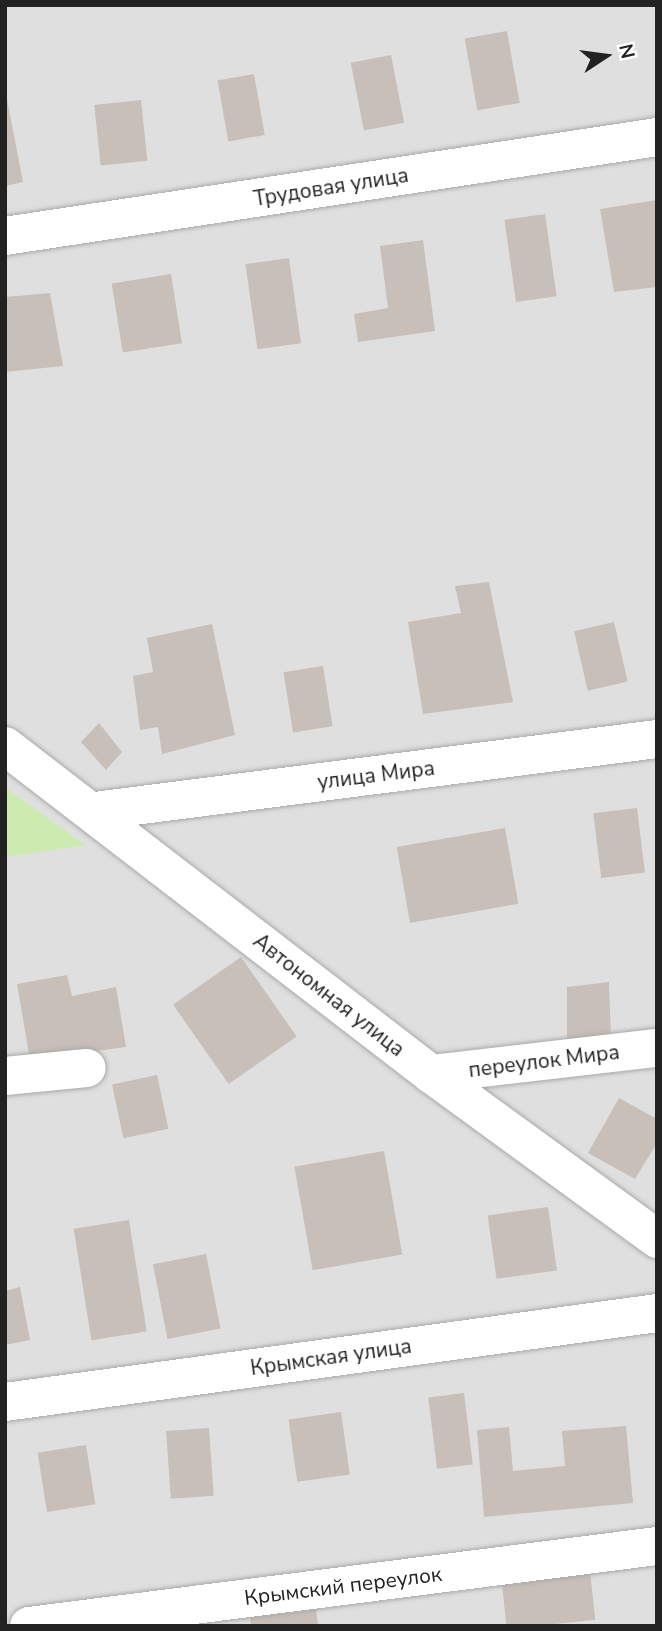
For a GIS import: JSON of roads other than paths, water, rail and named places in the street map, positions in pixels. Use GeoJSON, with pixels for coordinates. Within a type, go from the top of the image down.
{"type":"FeatureCollection","features":[{"type":"Feature","properties":{"kind":"street","name":"Трудовая улица"},"geometry":{"type":"LineString","coordinates":[[5,236],[657,138]]}},
{"type":"Feature","properties":{"kind":"street","name":"улица Мира"},"geometry":{"type":"LineString","coordinates":[[95,811],[657,739]]}},
{"type":"Feature","properties":{"kind":"street","name":"Автономная улица"},"geometry":{"type":"LineString","coordinates":[[5,746],[95,811],[431,1074],[657,1239]]}},
{"type":"Feature","properties":{"kind":"street","name":"переулок Мира"},"geometry":{"type":"LineString","coordinates":[[431,1074],[657,1048]]}},
{"type":"Feature","properties":{"kind":"street"},"geometry":{"type":"LineString","coordinates":[[5,1076],[87,1068]]}},
{"type":"Feature","properties":{"kind":"street","name":"Крымская улица"},"geometry":{"type":"LineString","coordinates":[[5,1402],[657,1312]]}},
{"type":"Feature","properties":{"kind":"street","name":"Крымский переулок"},"geometry":{"type":"LineString","coordinates":[[29,1626],[657,1546]]}}]}
